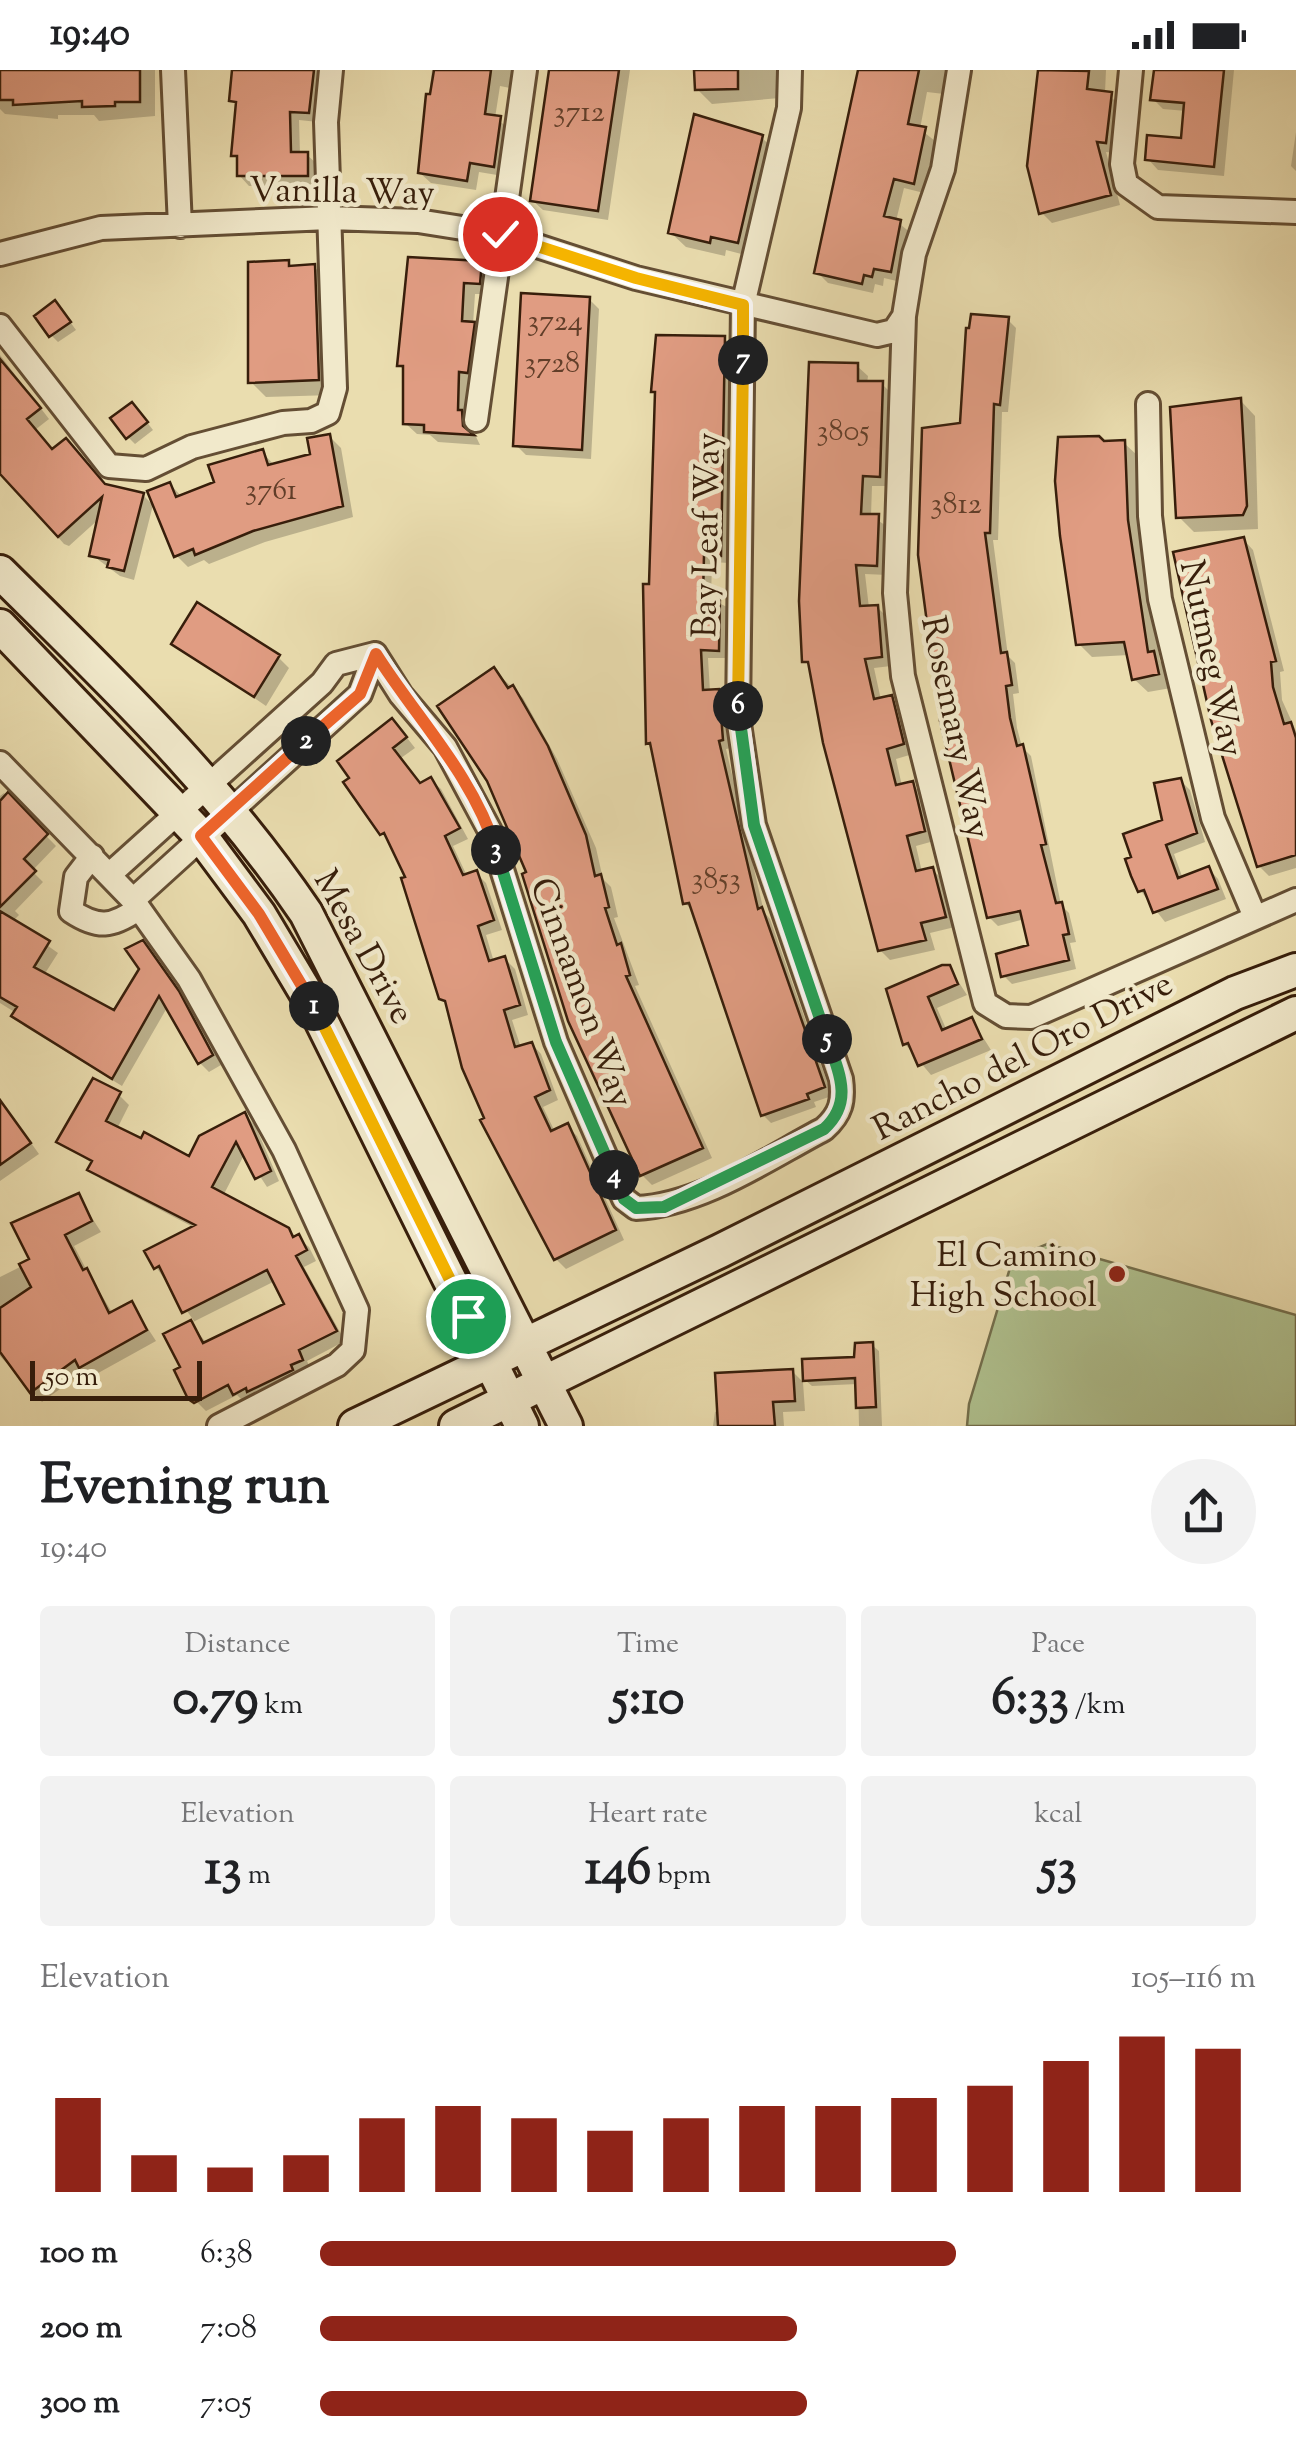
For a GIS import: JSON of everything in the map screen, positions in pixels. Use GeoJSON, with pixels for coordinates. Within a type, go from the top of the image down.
{"type":"FeatureCollection","features":[{"type":"Feature","properties":{"kind":"main road","name":"Mesa Drive"},"geometry":{"type":"LineString","coordinates":[[0,572],[208,783],[306,913],[566,1426]]}},
{"type":"Feature","properties":{"kind":"main road"},"geometry":{"type":"LineString","coordinates":[[0,626],[178,810],[259,914],[315,1008],[515,1413]]}},
{"type":"Feature","properties":{"kind":"main road","name":"Rancho del Oro Drive"},"geometry":{"type":"LineString","coordinates":[[354,1426],[720,1251],[1235,993],[1296,970]]}},
{"type":"Feature","properties":{"kind":"main road"},"geometry":{"type":"LineString","coordinates":[[456,1426],[515,1413],[545,1382],[1296,1013]]}},
{"type":"Feature","properties":{"kind":"street"},"geometry":{"type":"LineString","coordinates":[[173,70],[180,226]]}},
{"type":"Feature","properties":{"kind":"street"},"geometry":{"type":"LineString","coordinates":[[0,326],[28,367],[109,466],[146,469],[192,447],[283,423],[310,421],[328,413],[335,388],[326,122],[332,70]]}},
{"type":"Feature","properties":{"kind":"street"},"geometry":{"type":"LineString","coordinates":[[476,420],[525,70]]}},
{"type":"Feature","properties":{"kind":"street","name":"Bay Leaf Way"},"geometry":{"type":"LineString","coordinates":[[740,1173],[824,1129],[836,1119],[844,1098],[841,1079],[754,825],[738,717],[743,305],[788,108],[790,70]]}},
{"type":"Feature","properties":{"kind":"street","name":"Rosemary Way"},"geometry":{"type":"LineString","coordinates":[[959,70],[943,168],[914,254],[904,316],[895,593],[904,676],[985,1002],[1006,1016],[1031,1017],[1296,900]]}},
{"type":"Feature","properties":{"kind":"street"},"geometry":{"type":"LineString","coordinates":[[1131,70],[1122,164],[1126,184],[1158,207],[1296,212]]}},
{"type":"Feature","properties":{"kind":"street","name":"Vanilla Way"},"geometry":{"type":"LineString","coordinates":[[0,254],[101,228],[330,218],[418,221],[500,234],[636,278],[877,335],[894,332],[904,316]]}},
{"type":"Feature","properties":{"kind":"street","name":"Nutmeg Way"},"geometry":{"type":"LineString","coordinates":[[1148,404],[1150,516],[1160,599],[1213,818],[1255,917]]}},
{"type":"Feature","properties":{"kind":"street"},"geometry":{"type":"LineString","coordinates":[[109,874],[322,683],[336,664],[376,654]]}},
{"type":"Feature","properties":{"kind":"street"},"geometry":{"type":"LineString","coordinates":[[92,856],[76,877],[71,910],[103,926],[118,923],[230,808],[360,694],[376,654]]}},
{"type":"Feature","properties":{"kind":"street","name":"Cinnamon Way"},"geometry":{"type":"LineString","coordinates":[[376,654],[402,695],[445,747],[490,831],[556,1042],[624,1199],[636,1208],[664,1207],[740,1173]]}},
{"type":"Feature","properties":{"kind":"street"},"geometry":{"type":"LineString","coordinates":[[0,763],[109,874],[190,979],[284,1150],[357,1310],[353,1350],[337,1365],[219,1426]]}},
{"type":"Feature","properties":{"kind":"green space"},"geometry":{"type":"Polygon","coordinates":[[[1047,1244],[1296,1315],[1296,1426],[967,1426],[969,1404],[1013,1258],[1047,1244]]]}},
{"type":"Feature","properties":{"kind":"building"},"geometry":{"type":"Polygon","coordinates":[[[0,70],[140,70],[140,102],[82,107],[82,101],[13,105],[13,100],[0,100],[0,70]]]}},
{"type":"Feature","properties":{"kind":"building"},"geometry":{"type":"Polygon","coordinates":[[[232,70],[314,70],[309,113],[290,112],[291,152],[308,152],[308,176],[237,176],[237,156],[231,156],[236,102],[229,101],[232,70]]]}},
{"type":"Feature","properties":{"kind":"building"},"geometry":{"type":"Polygon","coordinates":[[[434,70],[491,70],[485,114],[501,116],[494,167],[470,163],[467,181],[418,173],[426,94],[430,94],[434,70]]]}},
{"type":"Feature","properties":{"kind":"building"},"geometry":{"type":"Polygon","coordinates":[[[549,70],[619,70],[598,211],[530,201],[549,70]]]}},
{"type":"Feature","properties":{"kind":"building"},"geometry":{"type":"Polygon","coordinates":[[[694,70],[738,70],[738,89],[695,90],[694,70]]]}},
{"type":"Feature","properties":{"kind":"building"},"geometry":{"type":"Polygon","coordinates":[[[858,70],[919,70],[908,124],[926,127],[914,184],[894,179],[884,216],[901,220],[891,272],[874,269],[872,277],[864,275],[862,284],[814,273],[858,70]]]}},
{"type":"Feature","properties":{"kind":"building"},"geometry":{"type":"Polygon","coordinates":[[[1038,70],[1089,71],[1087,89],[1112,92],[1106,143],[1097,142],[1111,195],[1039,214],[1027,166],[1038,70]]]}},
{"type":"Feature","properties":{"kind":"building"},"geometry":{"type":"Polygon","coordinates":[[[1154,70],[1224,70],[1214,167],[1145,160],[1147,135],[1181,138],[1184,103],[1150,100],[1154,70]]]}},
{"type":"Feature","properties":{"kind":"building"},"geometry":{"type":"Polygon","coordinates":[[[694,114],[763,135],[738,243],[711,237],[710,243],[668,233],[694,114]]]}},
{"type":"Feature","properties":{"kind":"building"},"geometry":{"type":"Polygon","coordinates":[[[408,257],[482,261],[480,284],[464,283],[462,321],[475,322],[468,373],[459,372],[458,410],[462,410],[463,426],[474,435],[424,432],[424,425],[403,424],[403,366],[397,366],[408,257]]]}},
{"type":"Feature","properties":{"kind":"building"},"geometry":{"type":"Polygon","coordinates":[[[289,260],[289,266],[315,264],[319,380],[248,383],[248,262],[289,260]]]}},
{"type":"Feature","properties":{"kind":"building"},"geometry":{"type":"Polygon","coordinates":[[[521,293],[590,297],[582,450],[513,446],[521,293]]]}},
{"type":"Feature","properties":{"kind":"building"},"geometry":{"type":"Polygon","coordinates":[[[55,300],[71,322],[49,337],[34,316],[55,300]]]}},
{"type":"Feature","properties":{"kind":"building"},"geometry":{"type":"Polygon","coordinates":[[[971,314],[1009,317],[1000,405],[994,404],[990,533],[985,533],[1001,653],[1007,652],[1012,685],[1006,686],[1010,718],[1017,746],[1023,744],[1046,844],[1041,845],[1056,903],[1062,902],[1069,934],[1063,935],[1069,960],[1001,977],[996,954],[1028,945],[1020,911],[987,918],[940,721],[918,555],[922,428],[960,423],[966,328],[971,314]]]}},
{"type":"Feature","properties":{"kind":"building"},"geometry":{"type":"Polygon","coordinates":[[[656,335],[725,336],[721,556],[704,555],[703,596],[720,596],[719,651],[701,650],[703,690],[719,689],[723,740],[719,741],[758,909],[762,907],[825,1087],[807,1094],[809,1099],[761,1116],[689,903],[683,904],[650,743],[646,744],[643,584],[649,584],[655,392],[651,392],[656,335]]]}},
{"type":"Feature","properties":{"kind":"building"},"geometry":{"type":"Polygon","coordinates":[[[0,359],[41,408],[27,419],[52,449],[66,438],[105,484],[144,493],[124,571],[107,567],[109,560],[89,556],[102,497],[58,537],[0,474],[0,359]]]}},
{"type":"Feature","properties":{"kind":"building"},"geometry":{"type":"Polygon","coordinates":[[[809,362],[858,363],[858,381],[883,381],[880,477],[863,476],[861,514],[879,514],[877,566],[856,565],[860,606],[878,605],[882,657],[865,659],[874,699],[892,695],[904,744],[887,749],[896,785],[913,781],[925,831],[907,836],[916,871],[933,867],[946,917],[921,923],[926,940],[878,951],[823,743],[808,662],[802,662],[799,601],[809,362]]]}},
{"type":"Feature","properties":{"kind":"building"},"geometry":{"type":"Polygon","coordinates":[[[1241,398],[1247,506],[1243,515],[1176,518],[1170,407],[1241,398]]]}},
{"type":"Feature","properties":{"kind":"building"},"geometry":{"type":"Polygon","coordinates":[[[132,402],[148,422],[126,439],[110,418],[132,402]]]}},
{"type":"Feature","properties":{"kind":"building"},"geometry":{"type":"Polygon","coordinates":[[[330,434],[343,506],[253,531],[195,555],[193,549],[174,557],[147,491],[170,482],[176,497],[214,482],[208,465],[263,449],[268,465],[310,454],[307,438],[330,434]]]}},
{"type":"Feature","properties":{"kind":"building"},"geometry":{"type":"Polygon","coordinates":[[[1099,436],[1104,441],[1125,440],[1128,520],[1148,652],[1154,651],[1159,674],[1132,680],[1124,642],[1076,645],[1060,536],[1055,481],[1058,437],[1099,436]]]}},
{"type":"Feature","properties":{"kind":"building"},"geometry":{"type":"Polygon","coordinates":[[[1244,537],[1276,661],[1271,662],[1273,687],[1284,724],[1291,722],[1296,738],[1296,855],[1257,867],[1211,720],[1173,552],[1244,537]]]}},
{"type":"Feature","properties":{"kind":"building"},"geometry":{"type":"Polygon","coordinates":[[[197,602],[280,655],[254,697],[171,644],[197,602]]]}},
{"type":"Feature","properties":{"kind":"building"},"geometry":{"type":"Polygon","coordinates":[[[494,667],[508,688],[513,685],[548,746],[586,835],[595,876],[601,874],[609,907],[605,908],[617,945],[621,943],[630,975],[626,976],[703,1148],[640,1176],[568,1021],[522,874],[526,872],[487,781],[437,706],[494,667]]]}},
{"type":"Feature","properties":{"kind":"building"},"geometry":{"type":"Polygon","coordinates":[[[392,718],[407,737],[393,748],[420,783],[431,777],[460,828],[445,836],[463,875],[477,870],[494,920],[478,926],[489,961],[505,956],[520,1005],[504,1010],[515,1047],[532,1042],[550,1090],[535,1097],[551,1131],[568,1123],[616,1230],[554,1260],[480,1120],[484,1118],[462,1068],[445,1001],[439,999],[401,878],[405,877],[384,833],[380,835],[343,782],[349,778],[337,761],[392,718]]]}},
{"type":"Feature","properties":{"kind":"building"},"geometry":{"type":"Polygon","coordinates":[[[1181,778],[1197,833],[1166,845],[1178,878],[1209,866],[1218,889],[1153,913],[1144,890],[1138,892],[1131,876],[1125,859],[1131,857],[1123,834],[1162,820],[1154,783],[1181,778]]]}},
{"type":"Feature","properties":{"kind":"building"},"geometry":{"type":"Polygon","coordinates":[[[8,792],[48,834],[24,859],[36,871],[0,907],[0,801],[8,792]]]}},
{"type":"Feature","properties":{"kind":"building"},"geometry":{"type":"Polygon","coordinates":[[[0,911],[50,941],[34,967],[114,1010],[139,969],[125,949],[143,940],[179,991],[213,1055],[198,1064],[159,996],[112,1079],[11,1016],[17,1007],[0,997],[0,911]]]}},
{"type":"Feature","properties":{"kind":"building"},"geometry":{"type":"Polygon","coordinates":[[[950,965],[958,984],[928,997],[942,1030],[972,1017],[982,1039],[918,1066],[908,1043],[903,1045],[886,989],[950,965]]]}},
{"type":"Feature","properties":{"kind":"building"},"geometry":{"type":"Polygon","coordinates":[[[93,1078],[121,1092],[106,1121],[141,1138],[144,1132],[189,1156],[199,1136],[245,1112],[271,1171],[255,1179],[236,1142],[212,1187],[289,1228],[293,1237],[299,1234],[307,1250],[296,1256],[337,1331],[299,1350],[303,1360],[291,1365],[293,1370],[247,1392],[246,1388],[233,1395],[228,1385],[194,1403],[188,1399],[174,1370],[180,1367],[163,1334],[191,1320],[203,1343],[284,1304],[267,1270],[182,1313],[159,1266],[154,1269],[144,1251],[195,1225],[87,1170],[92,1161],[56,1142],[93,1078]]]}},
{"type":"Feature","properties":{"kind":"building"},"geometry":{"type":"Polygon","coordinates":[[[0,1100],[31,1143],[0,1165],[0,1100]]]}},
{"type":"Feature","properties":{"kind":"building"},"geometry":{"type":"Polygon","coordinates":[[[79,1193],[92,1221],[65,1235],[109,1313],[132,1301],[147,1330],[79,1368],[75,1360],[30,1393],[0,1352],[0,1308],[31,1287],[19,1264],[29,1259],[11,1223],[79,1193]]]}},
{"type":"Feature","properties":{"kind":"building"},"geometry":{"type":"Polygon","coordinates":[[[873,1342],[876,1407],[856,1408],[855,1378],[803,1381],[802,1359],[854,1357],[855,1343],[873,1342]]]}},
{"type":"Feature","properties":{"kind":"building"},"geometry":{"type":"Polygon","coordinates":[[[793,1369],[795,1401],[773,1402],[775,1426],[718,1426],[715,1373],[793,1369]]]}},
{"type":"Feature","properties":{"kind":"place","name":"El Camino High School"},"geometry":{"type":"Point","coordinates":[1117,1274]}},
{"type":"Feature","properties":{"kind":"route"},"geometry":{"type":"LineString","coordinates":[[468,1316],[315,1008],[259,914],[201,836],[360,694],[376,654],[402,695],[445,747],[490,831],[556,1042],[624,1199],[636,1208],[664,1207],[740,1173],[824,1129],[836,1119],[844,1098],[841,1079],[754,825],[738,717],[743,305],[636,278],[500,234]]}}]}
